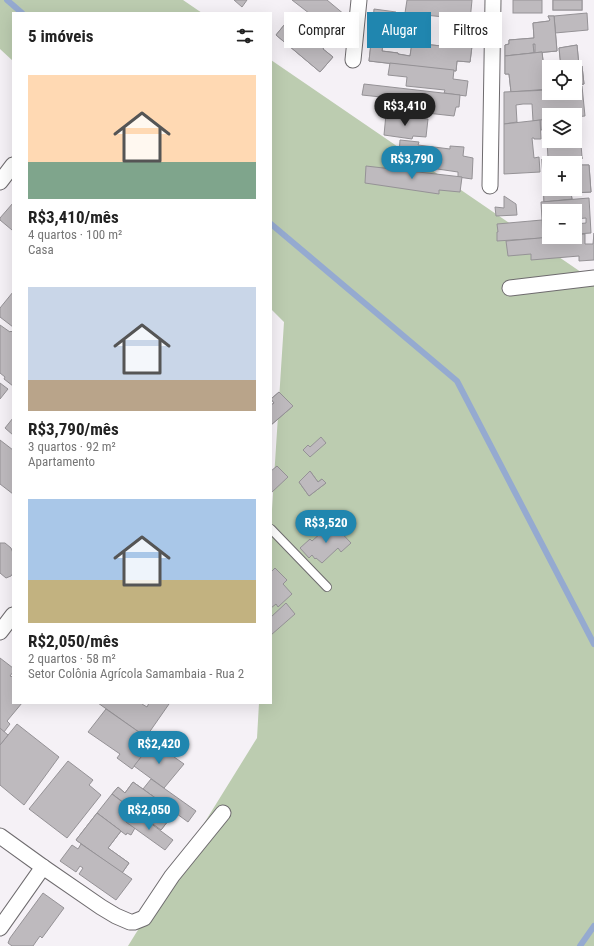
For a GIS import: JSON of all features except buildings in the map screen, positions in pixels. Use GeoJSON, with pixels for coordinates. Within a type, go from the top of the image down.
{"type":"FeatureCollection","features":[{"type":"Feature","properties":{"kind":"street"},"geometry":{"type":"LineString","coordinates":[[354,60],[359,0]]}},
{"type":"Feature","properties":{"kind":"street"},"geometry":{"type":"LineString","coordinates":[[490,186],[493,0]]}},
{"type":"Feature","properties":{"kind":"street"},"geometry":{"type":"LineString","coordinates":[[0,182],[12,166]]}},
{"type":"Feature","properties":{"kind":"street"},"geometry":{"type":"LineString","coordinates":[[510,288],[594,278]]}},
{"type":"Feature","properties":{"kind":"street"},"geometry":{"type":"LineString","coordinates":[[0,632],[12,616]]}},
{"type":"Feature","properties":{"kind":"street"},"geometry":{"type":"LineString","coordinates":[[0,836],[116,916],[130,922],[134,922],[144,918],[172,876],[223,813]]}},
{"type":"Feature","properties":{"kind":"street"},"geometry":{"type":"LineString","coordinates":[[0,928],[43,867]]}},
{"type":"Feature","properties":{"kind":"lane"},"geometry":{"type":"LineString","coordinates":[[272,531],[327,587]]}},
{"type":"Feature","properties":{"kind":"green space"},"geometry":{"type":"Polygon","coordinates":[[[0,0],[183,0],[201,12],[12,12],[12,60],[0,49],[0,0]]]}},
{"type":"Feature","properties":{"kind":"green space"},"geometry":{"type":"Polygon","coordinates":[[[272,61],[594,281],[594,946],[128,946],[257,738],[259,704],[272,704],[272,509],[284,322],[272,310],[272,61]]]}},
{"type":"Feature","properties":{"kind":"waterway"},"geometry":{"type":"LineString","coordinates":[[7,0],[21,12]]}},
{"type":"Feature","properties":{"kind":"waterway"},"geometry":{"type":"LineString","coordinates":[[272,225],[457,381],[594,644]]}},
{"type":"Feature","properties":{"kind":"waterway"},"geometry":{"type":"LineString","coordinates":[[580,946],[594,926]]}}]}
